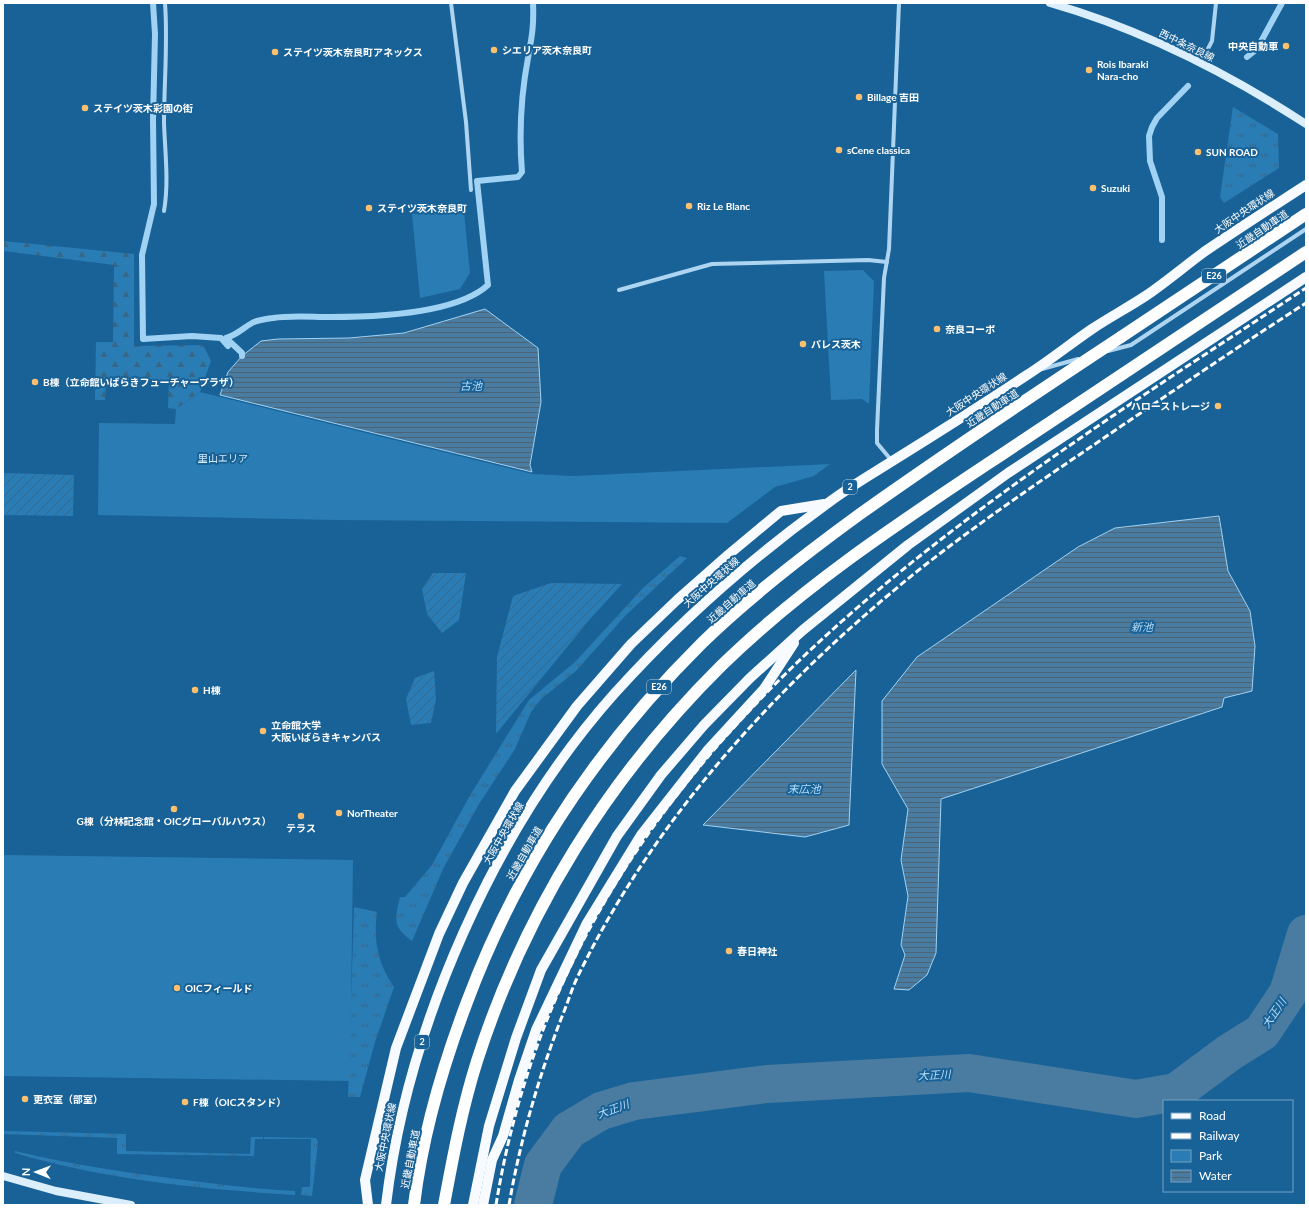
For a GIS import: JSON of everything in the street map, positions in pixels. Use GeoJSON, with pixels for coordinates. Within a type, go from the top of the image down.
{"type":"FeatureCollection","features":[{"type":"Feature","properties":{"kind":"highway","name":"近畿自動車道"},"geometry":{"type":"LineString","coordinates":[[414,1205],[429,1126],[448,1051],[499,922],[535,857],[571,799],[610,746],[655,691],[704,641],[760,591],[817,546],[968,439],[1306,214]]}},
{"type":"Feature","properties":{"kind":"highway"},"geometry":{"type":"LineString","coordinates":[[444,1205],[457,1135],[477,1062],[499,999],[525,939],[559,873],[596,814],[633,764],[675,716],[722,666],[778,616],[835,569],[986,465],[1306,252]]}},
{"type":"Feature","properties":{"kind":"main road","name":"大阪中央環状線"},"geometry":{"type":"LineString","coordinates":[[386,1205],[390,1174],[401,1117],[413,1070],[441,986],[486,887],[524,818],[580,737],[614,694],[702,604],[755,559],[826,504],[1032,372],[1092,329],[1146,296],[1206,251],[1306,184]]}},
{"type":"Feature","properties":{"kind":"main road"},"geometry":{"type":"LineString","coordinates":[[473,1205],[489,1126],[516,1038],[541,970],[564,927],[618,836],[662,775],[704,725],[750,678],[803,630],[856,585],[957,508],[1306,277]]}},
{"type":"Feature","properties":{"kind":"main road"},"geometry":{"type":"LineString","coordinates":[[368,1205],[365,1180],[396,1048],[439,934],[463,883],[515,791],[577,706],[631,644],[677,600],[781,511],[826,504]]}},
{"type":"Feature","properties":{"kind":"main road"},"geometry":{"type":"LineString","coordinates":[[483,1205],[492,1160],[503,1136],[519,1080],[536,1030],[586,923],[641,835],[707,751],[764,689],[803,630]]}},
{"type":"Feature","properties":{"kind":"street"},"geometry":{"type":"LineString","coordinates":[[164,211],[167,195],[164,121],[167,32],[165,3]]}},
{"type":"Feature","properties":{"kind":"street"},"geometry":{"type":"LineString","coordinates":[[451,3],[466,122],[471,190]]}},
{"type":"Feature","properties":{"kind":"street"},"geometry":{"type":"LineString","coordinates":[[892,461],[877,443],[876,430],[884,278],[889,249],[899,3]]}},
{"type":"Feature","properties":{"kind":"street","name":"西中条奈良線"},"geometry":{"type":"LineString","coordinates":[[1050,3],[1139,33],[1201,62],[1306,124]]}},
{"type":"Feature","properties":{"kind":"street"},"geometry":{"type":"LineString","coordinates":[[1201,62],[1212,41],[1216,3]]}},
{"type":"Feature","properties":{"kind":"street"},"geometry":{"type":"LineString","coordinates":[[1032,372],[1131,345],[1306,229]]}},
{"type":"Feature","properties":{"kind":"street"},"geometry":{"type":"LineString","coordinates":[[619,290],[712,264],[868,260],[887,262]]}},
{"type":"Feature","properties":{"kind":"street"},"geometry":{"type":"LineString","coordinates":[[3,1176],[56,1191],[131,1205]]}},
{"type":"Feature","properties":{"kind":"green space"},"geometry":{"type":"Polygon","coordinates":[[[1233,107],[1278,134],[1279,168],[1224,203],[1220,197],[1233,107]]]}},
{"type":"Feature","properties":{"kind":"green space"},"geometry":{"type":"Polygon","coordinates":[[[464,212],[470,273],[460,289],[420,298],[412,214],[464,212]]]}},
{"type":"Feature","properties":{"kind":"green space"},"geometry":{"type":"Polygon","coordinates":[[[3,241],[134,254],[134,346],[203,345],[211,361],[200,392],[176,409],[168,408],[169,380],[106,379],[105,400],[95,400],[96,342],[113,342],[114,265],[3,251],[3,241]]]}},
{"type":"Feature","properties":{"kind":"green space"},"geometry":{"type":"Polygon","coordinates":[[[863,270],[874,281],[869,404],[862,399],[831,400],[824,271],[863,270]]]}},
{"type":"Feature","properties":{"kind":"green space","name":"里山エリア"},"geometry":{"type":"Polygon","coordinates":[[[200,392],[532,474],[574,476],[830,464],[814,476],[775,487],[727,523],[336,520],[98,515],[99,423],[175,424],[176,409],[200,392]]]}},
{"type":"Feature","properties":{"kind":"green space"},"geometry":{"type":"Polygon","coordinates":[[[3,473],[74,475],[73,516],[3,515],[3,473]]]}},
{"type":"Feature","properties":{"kind":"green space"},"geometry":{"type":"Polygon","coordinates":[[[680,556],[687,558],[626,615],[576,671],[541,699],[531,712],[515,749],[479,804],[444,867],[412,941],[398,927],[396,917],[400,897],[405,897],[432,865],[469,797],[529,700],[575,662],[643,588],[680,556]]]}},
{"type":"Feature","properties":{"kind":"green space"},"geometry":{"type":"Polygon","coordinates":[[[433,573],[466,573],[459,620],[442,633],[427,614],[422,589],[433,573]]]}},
{"type":"Feature","properties":{"kind":"green space"},"geometry":{"type":"Polygon","coordinates":[[[551,583],[622,584],[590,619],[496,734],[497,657],[513,596],[551,583]]]}},
{"type":"Feature","properties":{"kind":"green space"},"geometry":{"type":"Polygon","coordinates":[[[434,671],[436,699],[431,723],[411,725],[406,699],[415,678],[434,671]]]}},
{"type":"Feature","properties":{"kind":"green space","name":"OICフィールド"},"geometry":{"type":"Polygon","coordinates":[[[3,855],[353,860],[350,1081],[3,1076],[3,855]]]}},
{"type":"Feature","properties":{"kind":"green space"},"geometry":{"type":"Polygon","coordinates":[[[354,907],[377,912],[376,942],[378,951],[384,970],[394,987],[375,1042],[360,1097],[348,1097],[354,907]]]}},
{"type":"Feature","properties":{"kind":"green space"},"geometry":{"type":"Polygon","coordinates":[[[3,1131],[126,1134],[126,1151],[250,1154],[251,1137],[263,1137],[263,1139],[255,1139],[254,1156],[117,1154],[117,1138],[3,1134],[3,1131]]]}},
{"type":"Feature","properties":{"kind":"green space"},"geometry":{"type":"Polygon","coordinates":[[[264,1137],[316,1138],[318,1142],[312,1196],[301,1195],[302,1187],[310,1187],[311,1139],[264,1139],[264,1137]]]}},
{"type":"Feature","properties":{"kind":"green space"},"geometry":{"type":"Polygon","coordinates":[[[15,1151],[75,1164],[136,1174],[236,1186],[295,1191],[295,1195],[224,1190],[119,1177],[49,1162],[15,1153],[15,1151]]]}},
{"type":"Feature","properties":{"kind":"water","name":"古池"},"geometry":{"type":"Polygon","coordinates":[[[485,309],[538,348],[541,402],[530,465],[532,472],[220,395],[228,372],[242,356],[261,341],[278,339],[349,338],[404,333],[485,309]]]}},
{"type":"Feature","properties":{"kind":"water","name":"新池"},"geometry":{"type":"Polygon","coordinates":[[[1219,516],[1228,571],[1250,611],[1255,646],[1252,691],[1224,698],[1222,707],[941,799],[936,953],[927,975],[909,990],[894,989],[905,955],[901,945],[908,896],[901,860],[908,809],[882,764],[882,701],[917,657],[1078,547],[1115,528],[1219,516]]]}},
{"type":"Feature","properties":{"kind":"water","name":"末広池"},"geometry":{"type":"Polygon","coordinates":[[[856,670],[849,825],[805,837],[703,825],[856,670]]]}},
{"type":"Feature","properties":{"kind":"waterway"},"geometry":{"type":"LineString","coordinates":[[153,3],[155,34],[153,120],[154,204],[142,255],[143,339],[192,336],[221,338],[228,346]]}},
{"type":"Feature","properties":{"kind":"waterway"},"geometry":{"type":"LineString","coordinates":[[242,356],[242,353],[226,338],[256,321],[302,316],[368,316],[413,312],[456,302],[474,295],[488,285],[477,181],[518,177],[522,172],[521,115],[532,31],[533,3]]}},
{"type":"Feature","properties":{"kind":"waterway"},"geometry":{"type":"LineString","coordinates":[[1247,57],[1257,49],[1282,3]]}},
{"type":"Feature","properties":{"kind":"waterway"},"geometry":{"type":"LineString","coordinates":[[1162,240],[1162,197],[1150,161],[1149,136],[1157,118],[1188,86]]}},
{"type":"Feature","properties":{"kind":"waterway","name":"大正川"},"geometry":{"type":"LineString","coordinates":[[533,1205],[543,1165],[569,1130],[601,1111],[634,1101],[767,1084],[969,1073],[1136,1099],[1176,1092],[1230,1052],[1262,1032],[1288,993],[1306,934]]}},
{"type":"Feature","properties":{"kind":"railway"},"geometry":{"type":"LineString","coordinates":[[496,1205],[538,1045],[604,903],[692,776],[796,663],[914,561],[1041,466],[1306,288]]}},
{"type":"Feature","properties":{"kind":"railway"},"geometry":{"type":"LineString","coordinates":[[509,1205],[524,1134],[537,1087],[577,978],[608,919],[643,863],[682,809],[724,757],[768,708],[815,661],[864,616],[915,573],[982,522],[1306,303]]}},
{"type":"Feature","properties":{"kind":"place","name":"中央自動車"},"geometry":{"type":"Point","coordinates":[1286,46]}},
{"type":"Feature","properties":{"kind":"place","name":"シエリア茨木奈良町"},"geometry":{"type":"Point","coordinates":[494,50]}},
{"type":"Feature","properties":{"kind":"place","name":"ステイツ茨木奈良町アネックス"},"geometry":{"type":"Point","coordinates":[275,52]}},
{"type":"Feature","properties":{"kind":"place","name":"Rois Ibaraki Nara-cho"},"geometry":{"type":"Point","coordinates":[1089,70]}},
{"type":"Feature","properties":{"kind":"place","name":"Billage 吉田"},"geometry":{"type":"Point","coordinates":[859,97]}},
{"type":"Feature","properties":{"kind":"place","name":"ステイツ茨木彩園の街"},"geometry":{"type":"Point","coordinates":[85,108]}},
{"type":"Feature","properties":{"kind":"place","name":"sCene classica"},"geometry":{"type":"Point","coordinates":[839,150]}},
{"type":"Feature","properties":{"kind":"place","name":"SUN ROAD"},"geometry":{"type":"Point","coordinates":[1198,152]}},
{"type":"Feature","properties":{"kind":"place","name":"Suzuki"},"geometry":{"type":"Point","coordinates":[1093,188]}},
{"type":"Feature","properties":{"kind":"place","name":"Riz Le Blanc"},"geometry":{"type":"Point","coordinates":[689,206]}},
{"type":"Feature","properties":{"kind":"place","name":"ステイツ茨木奈良町"},"geometry":{"type":"Point","coordinates":[369,208]}},
{"type":"Feature","properties":{"kind":"place","name":"奈良コーポ"},"geometry":{"type":"Point","coordinates":[937,329]}},
{"type":"Feature","properties":{"kind":"place","name":"パレス茨木"},"geometry":{"type":"Point","coordinates":[803,344]}},
{"type":"Feature","properties":{"kind":"place","name":"B棟（立命館いばらきフューチャープラザ）"},"geometry":{"type":"Point","coordinates":[35,382]}},
{"type":"Feature","properties":{"kind":"place","name":"ハローストレージ"},"geometry":{"type":"Point","coordinates":[1218,406]}},
{"type":"Feature","properties":{"kind":"place","name":"H棟"},"geometry":{"type":"Point","coordinates":[195,690]}},
{"type":"Feature","properties":{"kind":"place","name":"立命館大学 大阪いばらきキャンパス"},"geometry":{"type":"Point","coordinates":[263,731]}},
{"type":"Feature","properties":{"kind":"place","name":"G棟（分林記念館・OICグローバルハウス）"},"geometry":{"type":"Point","coordinates":[174,809]}},
{"type":"Feature","properties":{"kind":"place","name":"NorTheater"},"geometry":{"type":"Point","coordinates":[339,813]}},
{"type":"Feature","properties":{"kind":"place","name":"テラス"},"geometry":{"type":"Point","coordinates":[301,816]}},
{"type":"Feature","properties":{"kind":"place","name":"春日神社"},"geometry":{"type":"Point","coordinates":[729,951]}},
{"type":"Feature","properties":{"kind":"place","name":"OICフィールド"},"geometry":{"type":"Point","coordinates":[177,988]}},
{"type":"Feature","properties":{"kind":"place","name":"更衣室（部室）"},"geometry":{"type":"Point","coordinates":[25,1099]}},
{"type":"Feature","properties":{"kind":"place","name":"F棟（OICスタンド）"},"geometry":{"type":"Point","coordinates":[185,1102]}}]}
